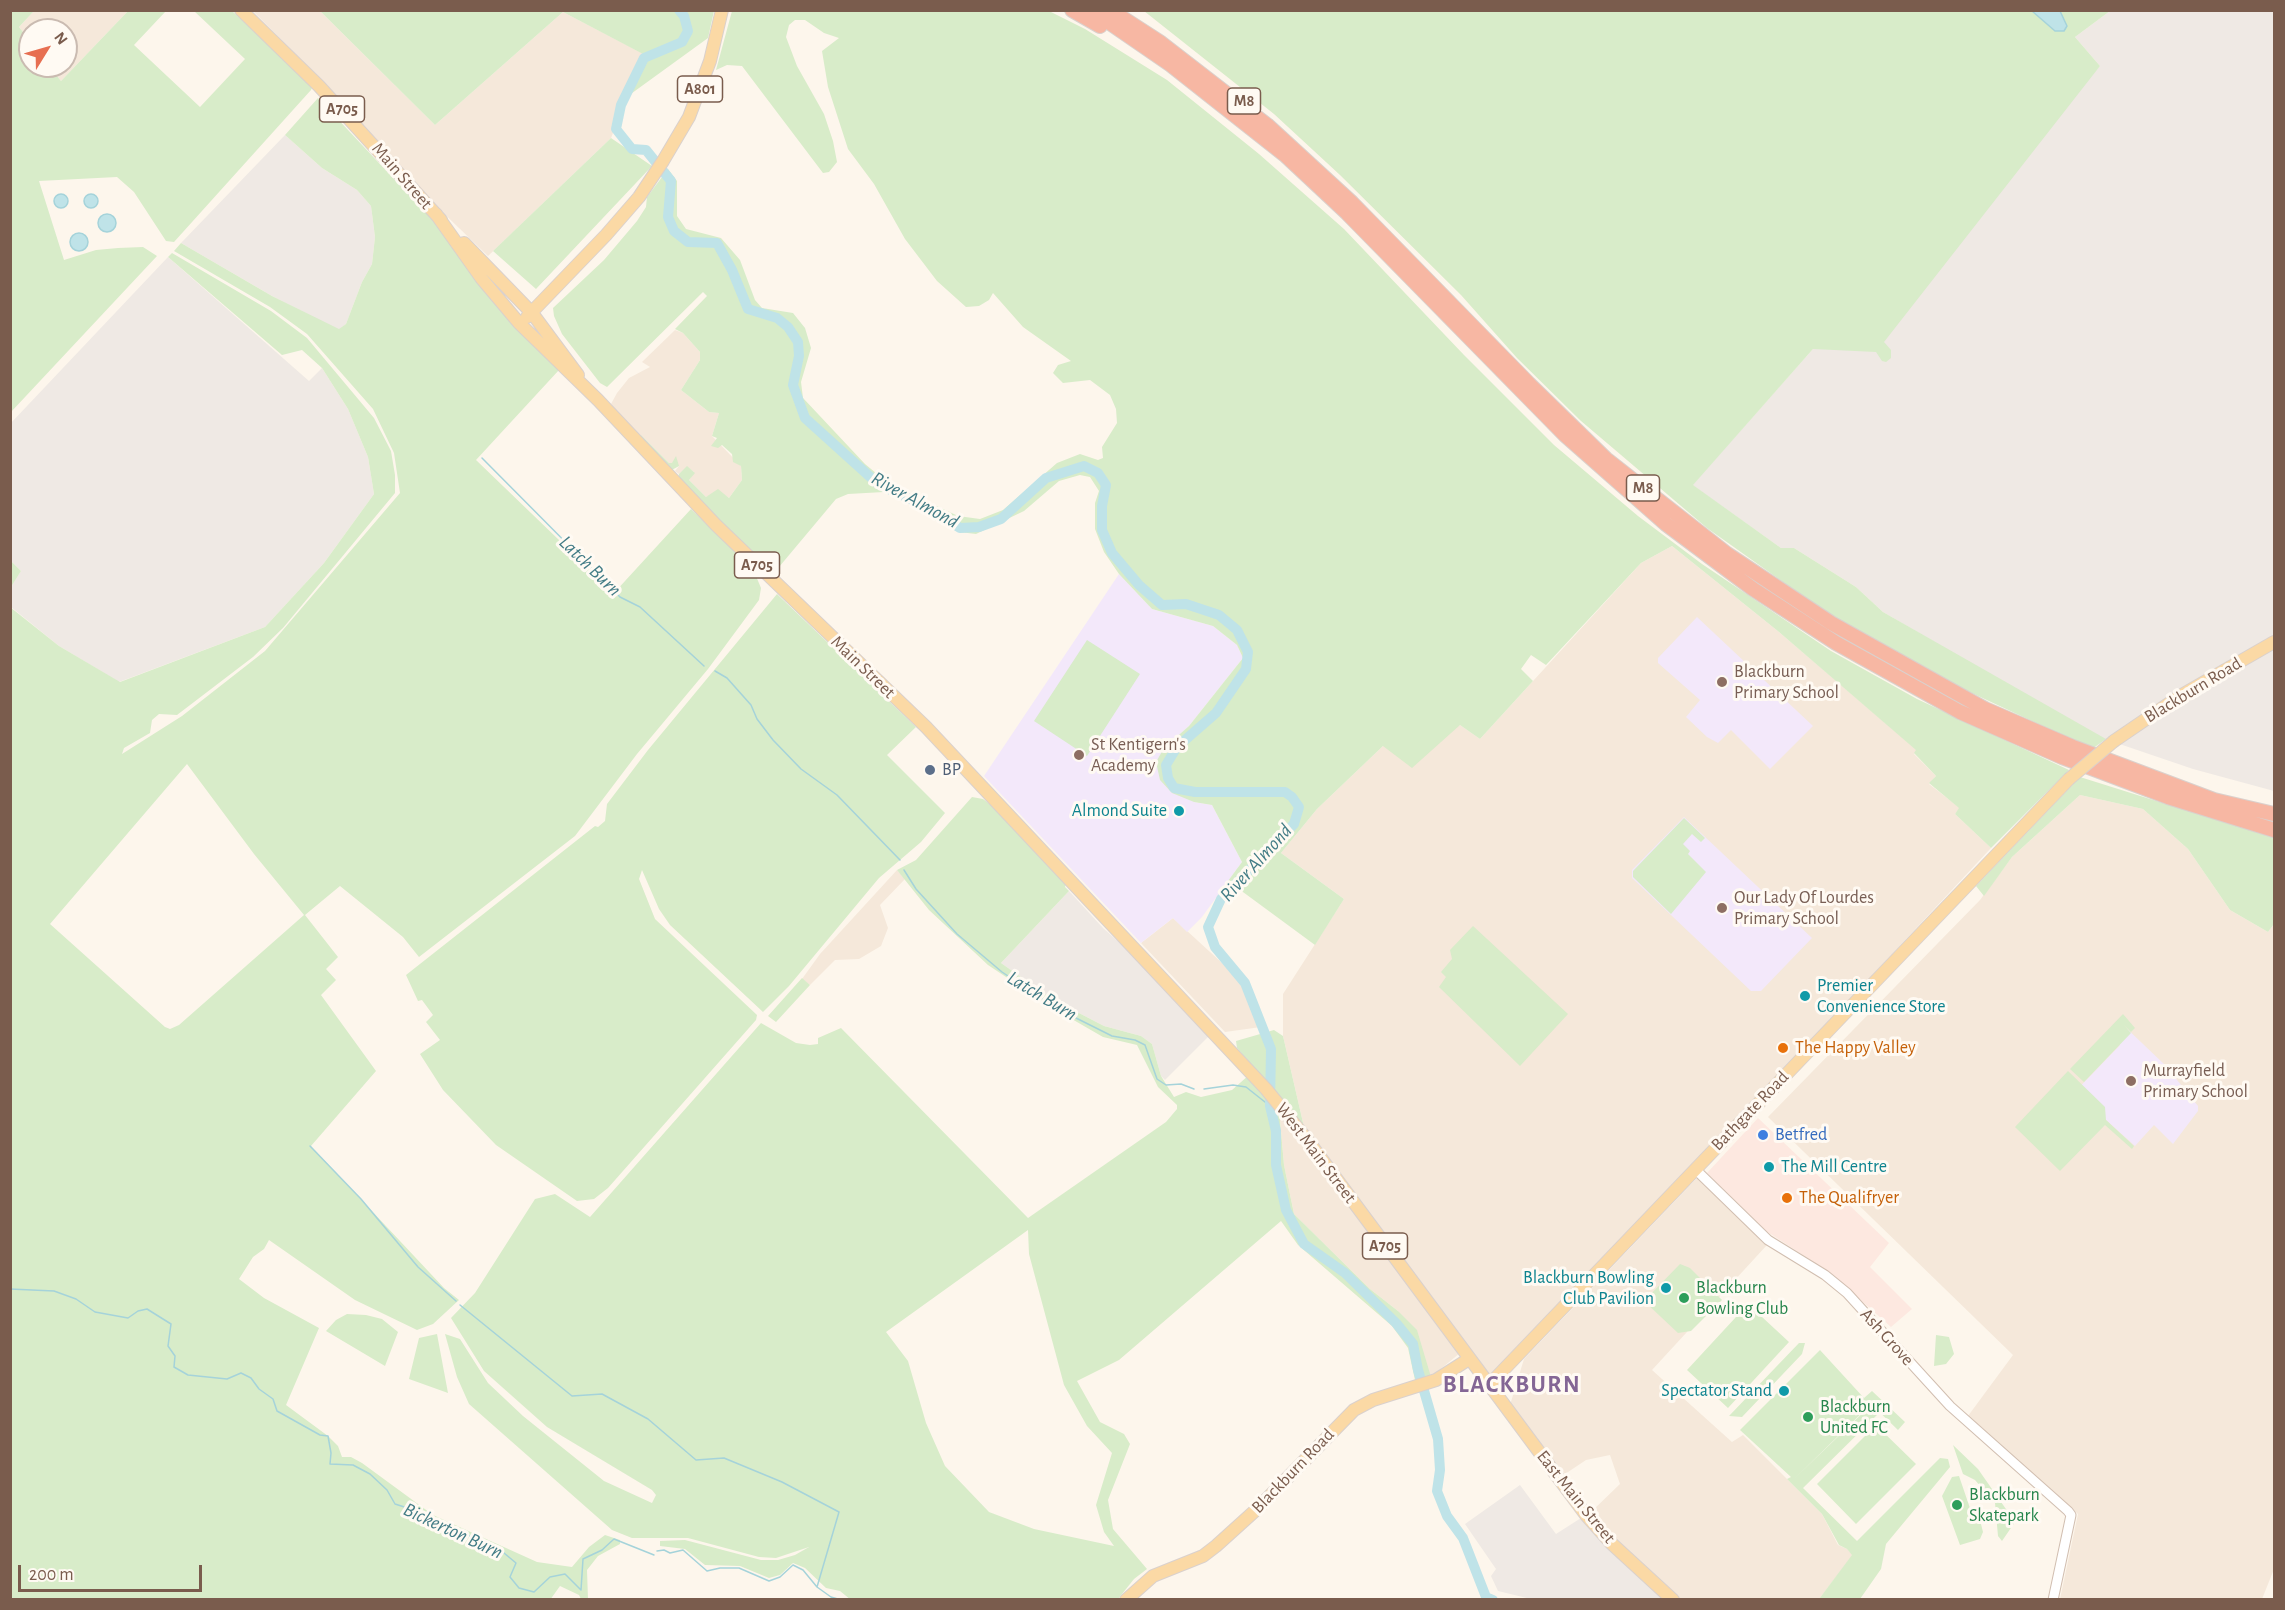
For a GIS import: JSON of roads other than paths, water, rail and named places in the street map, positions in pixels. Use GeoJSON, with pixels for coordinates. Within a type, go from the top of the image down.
{"type":"FeatureCollection","features":[{"type":"Feature","properties":{"kind":"highway","name":"M8"},"geometry":{"type":"LineString","coordinates":[[1072,10],[1164,65],[1228,109]]}},
{"type":"Feature","properties":{"kind":"highway","name":"M8"},"geometry":{"type":"LineString","coordinates":[[1091,10],[1171,65],[1285,155],[1347,213],[1565,435],[1666,524],[1754,589],[1836,643],[1960,712],[2061,757],[2168,797],[2274,830]]}},
{"type":"Feature","properties":{"kind":"highway","name":"M8"},"geometry":{"type":"LineString","coordinates":[[1110,10],[1161,43],[1267,125],[1352,203]]}},
{"type":"Feature","properties":{"kind":"highway","name":"M8"},"geometry":{"type":"LineString","coordinates":[[1126,10],[1263,117],[1352,203],[1529,384],[1606,459],[1727,554],[1831,623],[1985,709],[2073,747],[2214,801],[2274,814]]}},
{"type":"Feature","properties":{"kind":"main road","name":"Main Street"},"geometry":{"type":"LineString","coordinates":[[241,10],[319,86],[436,214],[482,279],[525,318],[598,400],[716,525],[926,727],[1125,936]]}},
{"type":"Feature","properties":{"kind":"main road","name":"A801"},"geometry":{"type":"LineString","coordinates":[[525,318],[606,235],[639,197],[660,166],[689,117],[710,61],[722,10]]}},
{"type":"Feature","properties":{"kind":"main road","name":"Main Street"},"geometry":{"type":"LineString","coordinates":[[525,318],[538,343],[598,400]]}},
{"type":"Feature","properties":{"kind":"main road","name":"Blackburn Road"},"geometry":{"type":"LineString","coordinates":[[2069,779],[2114,741],[2180,696],[2274,642]]}},
{"type":"Feature","properties":{"kind":"main road","name":"Bathgate Road"},"geometry":{"type":"LineString","coordinates":[[1489,1385],[2010,838],[2069,779]]}},
{"type":"Feature","properties":{"kind":"main road","name":"West Main Street"},"geometry":{"type":"LineString","coordinates":[[1125,936],[1281,1107],[1489,1385]]}},
{"type":"Feature","properties":{"kind":"main road","name":"Blackburn Road"},"geometry":{"type":"LineString","coordinates":[[1126,1599],[1154,1576],[1203,1556],[1216,1546],[1257,1509],[1354,1410],[1373,1400],[1436,1380],[1470,1359]]}},
{"type":"Feature","properties":{"kind":"main road","name":"East Main Street"},"geometry":{"type":"LineString","coordinates":[[1489,1385],[1586,1515],[1611,1543],[1673,1599]]}},
{"type":"Feature","properties":{"kind":"street","name":"Ash Grove"},"geometry":{"type":"LineString","coordinates":[[1695,1169],[1768,1240],[1825,1275],[1847,1293],[1950,1406],[2071,1515],[2053,1599]]}},
{"type":"Feature","properties":{"kind":"water"},"geometry":{"type":"Polygon","coordinates":[[[2032,11],[2060,11],[2067,26],[2064,31],[2055,31],[2032,11]]]}},
{"type":"Feature","properties":{"kind":"water"},"geometry":{"type":"Polygon","coordinates":[[[61,194],[66,196],[68,201],[66,206],[61,208],[56,206],[54,201],[56,196],[61,194]]]}},
{"type":"Feature","properties":{"kind":"water"},"geometry":{"type":"Polygon","coordinates":[[[91,194],[96,196],[98,201],[96,206],[91,208],[86,206],[84,201],[86,196],[91,194]]]}},
{"type":"Feature","properties":{"kind":"water"},"geometry":{"type":"Polygon","coordinates":[[[107,214],[113,217],[116,223],[113,229],[107,232],[101,229],[98,223],[101,217],[107,214]]]}},
{"type":"Feature","properties":{"kind":"water"},"geometry":{"type":"Polygon","coordinates":[[[79,233],[85,236],[88,242],[85,248],[79,251],[73,248],[70,242],[73,236],[79,233]]]}},
{"type":"Feature","properties":{"kind":"waterway","name":"River Almond"},"geometry":{"type":"LineString","coordinates":[[679,10],[684,16],[688,31],[682,42],[644,58],[621,105],[616,129],[632,149],[646,150],[671,181],[668,217],[674,231],[688,242],[717,243],[732,270],[748,309],[777,318],[788,327],[798,342],[799,356],[793,385],[805,418],[878,484],[927,507],[960,528],[979,527],[1001,519],[1046,478],[1084,466],[1098,473],[1106,485],[1102,506],[1102,530],[1112,553],[1139,585],[1162,605],[1186,604],[1219,615],[1237,630],[1248,652],[1246,669],[1216,713],[1177,747],[1166,765],[1168,778],[1174,788],[1195,792],[1285,792],[1299,807],[1294,824],[1221,899],[1208,927],[1215,947],[1245,983],[1271,1049],[1270,1106],[1276,1131],[1276,1165],[1286,1210],[1304,1244],[1345,1273],[1396,1323],[1413,1344],[1438,1439],[1440,1470],[1437,1491],[1447,1516],[1463,1538],[1486,1597],[1493,1600]]}},
{"type":"Feature","properties":{"kind":"waterway","name":"Latch Burn"},"geometry":{"type":"LineString","coordinates":[[482,458],[620,597],[640,607],[704,666]]}},
{"type":"Feature","properties":{"kind":"waterway","name":"Latch Burn"},"geometry":{"type":"LineString","coordinates":[[715,671],[727,678],[751,705],[757,719],[773,740],[801,769],[837,795],[900,860]]}},
{"type":"Feature","properties":{"kind":"waterway","name":"Latch Burn"},"geometry":{"type":"LineString","coordinates":[[904,870],[916,889],[957,934],[1002,972],[1056,1008],[1112,1036],[1135,1040],[1145,1045],[1157,1079],[1166,1085],[1181,1084],[1194,1089]]}},
{"type":"Feature","properties":{"kind":"waterway","name":"Latch Burn"},"geometry":{"type":"LineString","coordinates":[[1204,1089],[1233,1085],[1246,1087],[1270,1106]]}},
{"type":"Feature","properties":{"kind":"waterway"},"geometry":{"type":"LineString","coordinates":[[310,1146],[361,1199],[418,1267],[456,1301]]}},
{"type":"Feature","properties":{"kind":"waterway","name":"Bickerton Burn"},"geometry":{"type":"LineString","coordinates":[[10,1289],[54,1291],[76,1299],[95,1312],[128,1318],[138,1311],[147,1309],[171,1324],[168,1346],[175,1356],[174,1367],[188,1375],[227,1379],[241,1373],[251,1378],[259,1389],[273,1399],[277,1411],[320,1435],[328,1436],[330,1464],[353,1465],[370,1474],[387,1490],[395,1504],[420,1512],[443,1526],[465,1532],[482,1547],[504,1553],[516,1563],[510,1577],[519,1588],[534,1592],[550,1577],[565,1574],[581,1590],[583,1559],[602,1550],[614,1539],[654,1555]]}},
{"type":"Feature","properties":{"kind":"waterway"},"geometry":{"type":"LineString","coordinates":[[460,1305],[572,1396],[602,1394],[648,1419],[696,1460],[724,1458],[782,1482],[839,1512],[817,1587]]}},
{"type":"Feature","properties":{"kind":"waterway","name":"Bickerton Burn"},"geometry":{"type":"LineString","coordinates":[[657,1551],[664,1550],[670,1553],[683,1550],[707,1571],[739,1568],[769,1581],[780,1577],[793,1565],[803,1570],[817,1587],[831,1597],[841,1600]]}},
{"type":"Feature","properties":{"kind":"place","name":"Blackburn Primary School"},"geometry":{"type":"Point","coordinates":[1722,682]}},
{"type":"Feature","properties":{"kind":"place","name":"St Kentigern's Academy"},"geometry":{"type":"Point","coordinates":[1079,755]}},
{"type":"Feature","properties":{"kind":"place","name":"BP"},"geometry":{"type":"Point","coordinates":[930,770]}},
{"type":"Feature","properties":{"kind":"place","name":"Almond Suite"},"geometry":{"type":"Point","coordinates":[1179,811]}},
{"type":"Feature","properties":{"kind":"place","name":"Our Lady Of Lourdes Primary School"},"geometry":{"type":"Point","coordinates":[1722,908]}},
{"type":"Feature","properties":{"kind":"place","name":"Premier Convenience Store"},"geometry":{"type":"Point","coordinates":[1805,996]}},
{"type":"Feature","properties":{"kind":"place","name":"The Happy Valley"},"geometry":{"type":"Point","coordinates":[1783,1048]}},
{"type":"Feature","properties":{"kind":"place","name":"Murrayfield Primary School"},"geometry":{"type":"Point","coordinates":[2131,1081]}},
{"type":"Feature","properties":{"kind":"place","name":"Betfred"},"geometry":{"type":"Point","coordinates":[1763,1135]}},
{"type":"Feature","properties":{"kind":"place","name":"The Mill Centre"},"geometry":{"type":"Point","coordinates":[1769,1167]}},
{"type":"Feature","properties":{"kind":"place","name":"The Qualifryer"},"geometry":{"type":"Point","coordinates":[1787,1198]}},
{"type":"Feature","properties":{"kind":"place","name":"Blackburn Bowling Club Pavilion"},"geometry":{"type":"Point","coordinates":[1666,1288]}},
{"type":"Feature","properties":{"kind":"place","name":"Blackburn Bowling Club"},"geometry":{"type":"Point","coordinates":[1684,1298]}},
{"type":"Feature","properties":{"kind":"place","name":"Spectator Stand"},"geometry":{"type":"Point","coordinates":[1784,1391]}},
{"type":"Feature","properties":{"kind":"place","name":"Blackburn United FC"},"geometry":{"type":"Point","coordinates":[1808,1417]}},
{"type":"Feature","properties":{"kind":"place","name":"Blackburn Skatepark"},"geometry":{"type":"Point","coordinates":[1957,1505]}},
{"type":"Feature","properties":{"kind":"district","name":"BLACKBURN"},"geometry":{"type":"Point","coordinates":[1512,1385]}}]}
